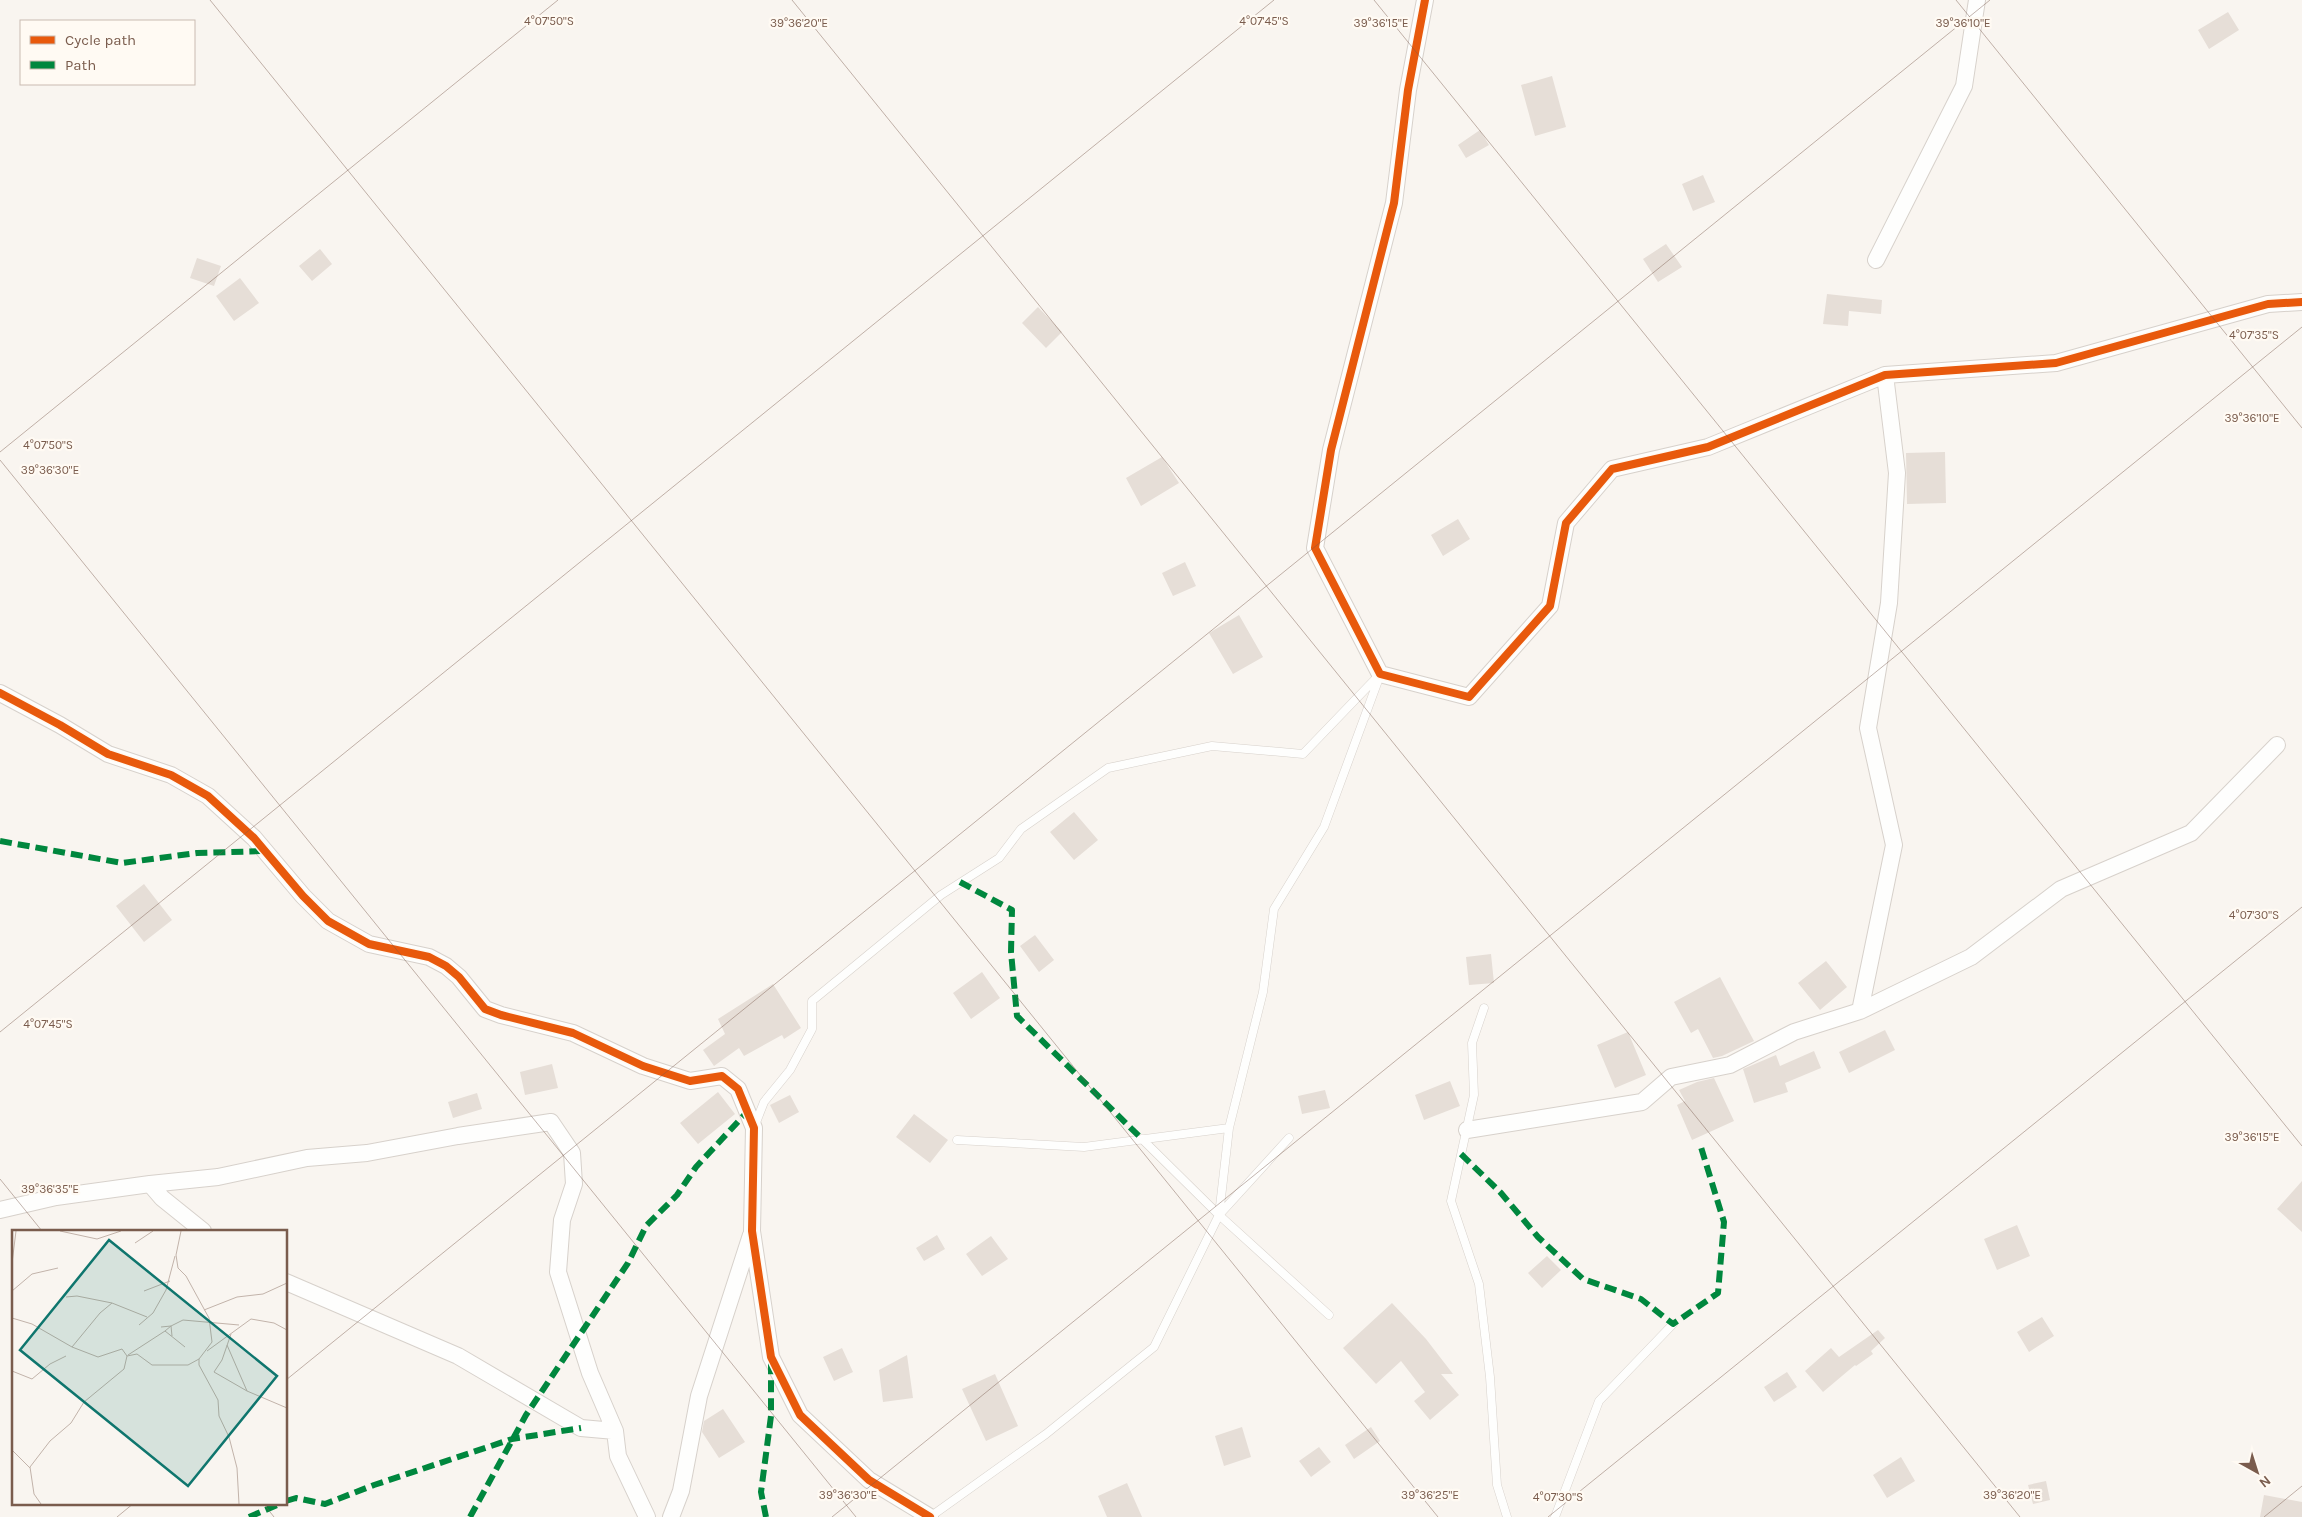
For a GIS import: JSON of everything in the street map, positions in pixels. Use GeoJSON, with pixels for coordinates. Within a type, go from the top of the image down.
{"type":"FeatureCollection","features":[{"type":"Feature","properties":{"kind":"street"},"geometry":{"type":"LineString","coordinates":[[1425,0],[1408,90],[1394,203],[1331,450],[1314,548],[1380,674],[1469,697],[1550,606],[1566,524],[1612,469],[1708,447],[1885,375],[2056,363],[2268,304],[2302,302]]}},
{"type":"Feature","properties":{"kind":"street"},"geometry":{"type":"LineString","coordinates":[[1876,260],[1964,86],[1977,0]]}},
{"type":"Feature","properties":{"kind":"street"},"geometry":{"type":"LineString","coordinates":[[1860,1011],[1894,845],[1868,728],[1889,603],[1897,473],[1885,375]]}},
{"type":"Feature","properties":{"kind":"street"},"geometry":{"type":"LineString","coordinates":[[0,693],[60,724],[108,754],[171,774],[208,796],[254,838],[303,896],[328,921],[369,944],[429,958],[446,966],[459,977],[485,1008],[493,1012],[573,1033],[643,1066],[690,1081],[722,1076],[738,1089],[754,1128],[752,1231],[771,1357],[800,1415],[869,1480],[930,1517]]}},
{"type":"Feature","properties":{"kind":"street"},"geometry":{"type":"LineString","coordinates":[[1467,1130],[1642,1102],[1671,1077],[1730,1065],[1794,1032],[1860,1011],[1971,957],[2061,889],[2191,833],[2277,745]]}},
{"type":"Feature","properties":{"kind":"street"},"geometry":{"type":"LineString","coordinates":[[0,1210],[56,1197],[218,1176],[307,1158],[367,1153],[458,1136],[551,1122],[572,1153],[574,1184],[562,1220],[558,1272],[590,1373],[615,1431],[618,1456],[646,1517]]}},
{"type":"Feature","properties":{"kind":"street"},"geometry":{"type":"LineString","coordinates":[[150,1184],[162,1198],[202,1230]]}},
{"type":"Feature","properties":{"kind":"street"},"geometry":{"type":"LineString","coordinates":[[671,1517],[681,1491],[699,1396],[752,1231]]}},
{"type":"Feature","properties":{"kind":"street"},"geometry":{"type":"LineString","coordinates":[[288,1283],[458,1356],[581,1428],[615,1431]]}},
{"type":"Feature","properties":{"kind":"lane"},"geometry":{"type":"LineString","coordinates":[[754,1128],[764,1102],[790,1070],[812,1029],[812,1001],[941,896],[999,858],[1021,829],[1108,768],[1212,746],[1303,754],[1380,674]]}},
{"type":"Feature","properties":{"kind":"lane"},"geometry":{"type":"LineString","coordinates":[[1219,1214],[1229,1128],[1263,992],[1274,909],[1324,827],[1380,674]]}},
{"type":"Feature","properties":{"kind":"lane"},"geometry":{"type":"LineString","coordinates":[[1484,1008],[1472,1043],[1474,1096],[1451,1201],[1479,1284],[1490,1377],[1497,1485],[1507,1517]]}},
{"type":"Feature","properties":{"kind":"lane"},"geometry":{"type":"LineString","coordinates":[[957,1140],[1084,1147],[1229,1128]]}},
{"type":"Feature","properties":{"kind":"lane"},"geometry":{"type":"LineString","coordinates":[[930,1517],[1046,1434],[1154,1347],[1219,1214],[1289,1138]]}},
{"type":"Feature","properties":{"kind":"lane"},"geometry":{"type":"LineString","coordinates":[[1142,1139],[1219,1214],[1329,1315]]}},
{"type":"Feature","properties":{"kind":"lane"},"geometry":{"type":"LineString","coordinates":[[1556,1517],[1599,1401],[1672,1324]]}},
{"type":"Feature","properties":{"kind":"building"},"geometry":{"type":"Polygon","coordinates":[[[2228,12],[2239,30],[2209,49],[2198,30],[2228,12]]]}},
{"type":"Feature","properties":{"kind":"building"},"geometry":{"type":"Polygon","coordinates":[[[1552,76],[1566,127],[1535,136],[1521,85],[1552,76]]]}},
{"type":"Feature","properties":{"kind":"building"},"geometry":{"type":"Polygon","coordinates":[[[1480,130],[1489,145],[1466,158],[1458,145],[1480,130]]]}},
{"type":"Feature","properties":{"kind":"building"},"geometry":{"type":"Polygon","coordinates":[[[1703,175],[1715,202],[1693,211],[1682,184],[1703,175]]]}},
{"type":"Feature","properties":{"kind":"building"},"geometry":{"type":"Polygon","coordinates":[[[1666,244],[1682,267],[1658,282],[1643,259],[1666,244]]]}},
{"type":"Feature","properties":{"kind":"building"},"geometry":{"type":"Polygon","coordinates":[[[320,249],[332,264],[312,281],[299,266],[320,249]]]}},
{"type":"Feature","properties":{"kind":"building"},"geometry":{"type":"Polygon","coordinates":[[[197,258],[221,266],[214,286],[190,278],[197,258]]]}},
{"type":"Feature","properties":{"kind":"building"},"geometry":{"type":"Polygon","coordinates":[[[240,278],[259,303],[234,321],[216,296],[240,278]]]}},
{"type":"Feature","properties":{"kind":"building"},"geometry":{"type":"Polygon","coordinates":[[[1827,294],[1882,300],[1881,314],[1849,311],[1848,326],[1823,324],[1827,294]]]}},
{"type":"Feature","properties":{"kind":"building"},"geometry":{"type":"Polygon","coordinates":[[[1038,307],[1062,332],[1046,348],[1022,323],[1038,307]]]}},
{"type":"Feature","properties":{"kind":"building"},"geometry":{"type":"Polygon","coordinates":[[[1945,452],[1946,503],[1907,504],[1906,453],[1945,452]]]}},
{"type":"Feature","properties":{"kind":"building"},"geometry":{"type":"Polygon","coordinates":[[[1162,457],[1179,483],[1141,506],[1126,478],[1162,457]]]}},
{"type":"Feature","properties":{"kind":"building"},"geometry":{"type":"Polygon","coordinates":[[[1458,519],[1470,539],[1443,556],[1431,535],[1458,519]]]}},
{"type":"Feature","properties":{"kind":"building"},"geometry":{"type":"Polygon","coordinates":[[[1185,562],[1196,586],[1173,596],[1162,573],[1185,562]]]}},
{"type":"Feature","properties":{"kind":"building"},"geometry":{"type":"Polygon","coordinates":[[[1239,615],[1263,657],[1233,674],[1209,633],[1239,615]]]}},
{"type":"Feature","properties":{"kind":"building"},"geometry":{"type":"Polygon","coordinates":[[[1074,812],[1098,840],[1074,860],[1050,832],[1074,812]]]}},
{"type":"Feature","properties":{"kind":"building"},"geometry":{"type":"Polygon","coordinates":[[[144,884],[172,920],[144,942],[116,906],[144,884]]]}},
{"type":"Feature","properties":{"kind":"building"},"geometry":{"type":"Polygon","coordinates":[[[1035,935],[1054,960],[1039,972],[1020,946],[1035,935]]]}},
{"type":"Feature","properties":{"kind":"building"},"geometry":{"type":"Polygon","coordinates":[[[1491,954],[1494,983],[1469,985],[1466,957],[1491,954]]]}},
{"type":"Feature","properties":{"kind":"building"},"geometry":{"type":"Polygon","coordinates":[[[1826,961],[1847,987],[1820,1010],[1798,983],[1826,961]]]}},
{"type":"Feature","properties":{"kind":"building"},"geometry":{"type":"Polygon","coordinates":[[[982,972],[1000,998],[971,1019],[953,993],[982,972]]]}},
{"type":"Feature","properties":{"kind":"building"},"geometry":{"type":"Polygon","coordinates":[[[1720,977],[1754,1041],[1722,1056],[1713,1058],[1698,1029],[1691,1033],[1674,1002],[1720,977]]]}},
{"type":"Feature","properties":{"kind":"building"},"geometry":{"type":"Polygon","coordinates":[[[773,984],[801,1028],[784,1039],[782,1035],[744,1056],[739,1048],[714,1066],[703,1050],[725,1034],[718,1019],[773,984]]]}},
{"type":"Feature","properties":{"kind":"building"},"geometry":{"type":"Polygon","coordinates":[[[1885,1030],[1895,1050],[1849,1073],[1839,1052],[1885,1030]]]}},
{"type":"Feature","properties":{"kind":"building"},"geometry":{"type":"Polygon","coordinates":[[[1628,1032],[1646,1075],[1615,1088],[1597,1045],[1628,1032]]]}},
{"type":"Feature","properties":{"kind":"building"},"geometry":{"type":"Polygon","coordinates":[[[1814,1051],[1821,1068],[1785,1083],[1788,1092],[1754,1103],[1743,1069],[1776,1055],[1780,1066],[1814,1051]]]}},
{"type":"Feature","properties":{"kind":"building"},"geometry":{"type":"Polygon","coordinates":[[[552,1064],[558,1088],[525,1095],[520,1072],[552,1064]]]}},
{"type":"Feature","properties":{"kind":"building"},"geometry":{"type":"Polygon","coordinates":[[[1714,1078],[1734,1121],[1692,1140],[1677,1105],[1685,1101],[1679,1090],[1697,1082],[1714,1078]]]}},
{"type":"Feature","properties":{"kind":"building"},"geometry":{"type":"Polygon","coordinates":[[[1450,1081],[1460,1106],[1424,1120],[1415,1095],[1450,1081]]]}},
{"type":"Feature","properties":{"kind":"building"},"geometry":{"type":"Polygon","coordinates":[[[1325,1090],[1330,1108],[1302,1114],[1298,1096],[1325,1090]]]}},
{"type":"Feature","properties":{"kind":"building"},"geometry":{"type":"Polygon","coordinates":[[[718,1092],[735,1114],[698,1144],[680,1123],[718,1092]]]}},
{"type":"Feature","properties":{"kind":"building"},"geometry":{"type":"Polygon","coordinates":[[[477,1093],[482,1109],[453,1118],[448,1102],[477,1093]]]}},
{"type":"Feature","properties":{"kind":"building"},"geometry":{"type":"Polygon","coordinates":[[[790,1095],[799,1112],[779,1123],[770,1105],[790,1095]]]}},
{"type":"Feature","properties":{"kind":"building"},"geometry":{"type":"Polygon","coordinates":[[[914,1114],[948,1140],[930,1163],[896,1137],[914,1114]]]}},
{"type":"Feature","properties":{"kind":"building"},"geometry":{"type":"Polygon","coordinates":[[[2302,1181],[2302,1232],[2277,1209],[2302,1181]]]}},
{"type":"Feature","properties":{"kind":"building"},"geometry":{"type":"Polygon","coordinates":[[[2017,1225],[2030,1256],[1997,1270],[1984,1239],[2017,1225]]]}},
{"type":"Feature","properties":{"kind":"building"},"geometry":{"type":"Polygon","coordinates":[[[937,1235],[945,1249],[924,1261],[916,1248],[937,1235]]]}},
{"type":"Feature","properties":{"kind":"building"},"geometry":{"type":"Polygon","coordinates":[[[991,1236],[1008,1259],[982,1276],[966,1254],[991,1236]]]}},
{"type":"Feature","properties":{"kind":"building"},"geometry":{"type":"Polygon","coordinates":[[[1547,1256],[1561,1270],[1542,1288],[1528,1273],[1547,1256]]]}},
{"type":"Feature","properties":{"kind":"building"},"geometry":{"type":"Polygon","coordinates":[[[1392,1303],[1426,1339],[1453,1374],[1441,1374],[1459,1395],[1430,1420],[1414,1401],[1425,1392],[1401,1361],[1376,1384],[1343,1348],[1392,1303]]]}},
{"type":"Feature","properties":{"kind":"building"},"geometry":{"type":"Polygon","coordinates":[[[2042,1317],[2054,1336],[2029,1352],[2017,1332],[2042,1317]]]}},
{"type":"Feature","properties":{"kind":"building"},"geometry":{"type":"Polygon","coordinates":[[[1878,1330],[1885,1338],[1871,1351],[1873,1354],[1855,1365],[1823,1392],[1805,1371],[1831,1348],[1839,1357],[1878,1330]]]}},
{"type":"Feature","properties":{"kind":"building"},"geometry":{"type":"Polygon","coordinates":[[[842,1348],[853,1372],[834,1381],[823,1357],[842,1348]]]}},
{"type":"Feature","properties":{"kind":"building"},"geometry":{"type":"Polygon","coordinates":[[[907,1355],[913,1398],[883,1402],[879,1370],[907,1355]]]}},
{"type":"Feature","properties":{"kind":"building"},"geometry":{"type":"Polygon","coordinates":[[[1787,1372],[1797,1387],[1774,1402],[1764,1387],[1787,1372]]]}},
{"type":"Feature","properties":{"kind":"building"},"geometry":{"type":"Polygon","coordinates":[[[995,1374],[1018,1426],[986,1441],[962,1389],[995,1374]]]}},
{"type":"Feature","properties":{"kind":"building"},"geometry":{"type":"Polygon","coordinates":[[[723,1409],[745,1442],[719,1458],[702,1432],[704,1421],[723,1409]]]}},
{"type":"Feature","properties":{"kind":"building"},"geometry":{"type":"Polygon","coordinates":[[[1242,1427],[1251,1457],[1224,1466],[1215,1436],[1242,1427]]]}},
{"type":"Feature","properties":{"kind":"building"},"geometry":{"type":"Polygon","coordinates":[[[1371,1427],[1380,1441],[1354,1459],[1345,1445],[1371,1427]]]}},
{"type":"Feature","properties":{"kind":"building"},"geometry":{"type":"Polygon","coordinates":[[[1319,1447],[1331,1462],[1311,1477],[1299,1461],[1319,1447]]]}},
{"type":"Feature","properties":{"kind":"building"},"geometry":{"type":"Polygon","coordinates":[[[1901,1457],[1915,1481],[1887,1498],[1873,1475],[1901,1457]]]}},
{"type":"Feature","properties":{"kind":"building"},"geometry":{"type":"Polygon","coordinates":[[[2046,1481],[2050,1500],[2033,1504],[2028,1485],[2046,1481]]]}},
{"type":"Feature","properties":{"kind":"building"},"geometry":{"type":"Polygon","coordinates":[[[1127,1483],[1142,1517],[1107,1517],[1098,1496],[1127,1483]]]}},
{"type":"Feature","properties":{"kind":"building"},"geometry":{"type":"Polygon","coordinates":[[[2264,1495],[2302,1502],[2302,1517],[2260,1517],[2264,1495]]]}},
{"type":"Feature","properties":{"kind":"marked path"},"geometry":{"type":"LineString","coordinates":[[0,841],[122,863],[197,853],[265,851]]}},
{"type":"Feature","properties":{"kind":"marked path"},"geometry":{"type":"LineString","coordinates":[[960,882],[1012,910],[1011,952],[1017,1016],[1142,1139]]}},
{"type":"Feature","properties":{"kind":"marked path"},"geometry":{"type":"LineString","coordinates":[[470,1517],[526,1415],[628,1263],[646,1226],[677,1195],[696,1167],[747,1112]]}},
{"type":"Feature","properties":{"kind":"marked path"},"geometry":{"type":"LineString","coordinates":[[1461,1154],[1501,1193],[1538,1237],[1583,1279],[1641,1299],[1673,1324],[1718,1293],[1724,1222],[1700,1144]]}},
{"type":"Feature","properties":{"kind":"marked path"},"geometry":{"type":"LineString","coordinates":[[766,1517],[761,1492],[771,1416],[771,1363]]}},
{"type":"Feature","properties":{"kind":"marked path"},"geometry":{"type":"LineString","coordinates":[[288,1500],[296,1498],[325,1504],[374,1485],[512,1439],[581,1428]]}},
{"type":"Feature","properties":{"kind":"marked path"},"geometry":{"type":"LineString","coordinates":[[249,1517],[280,1504]]}},
{"type":"Feature","properties":{"kind":"cycle path"},"geometry":{"type":"LineString","coordinates":[[1425,0],[1408,90],[1394,203],[1331,450],[1315,548],[1380,674],[1469,697],[1550,606],[1566,523],[1612,469],[1708,447],[1885,375],[2056,363],[2268,304],[2302,302]]}},
{"type":"Feature","properties":{"kind":"cycle path"},"geometry":{"type":"LineString","coordinates":[[0,693],[60,725],[108,754],[171,775],[208,796],[254,838],[303,896],[328,921],[369,944],[429,957],[446,966],[459,977],[485,1009],[501,1015],[573,1033],[643,1066],[690,1081],[722,1076],[738,1089],[754,1128],[752,1231],[771,1357],[800,1415],[869,1480],[930,1517]]}}]}
